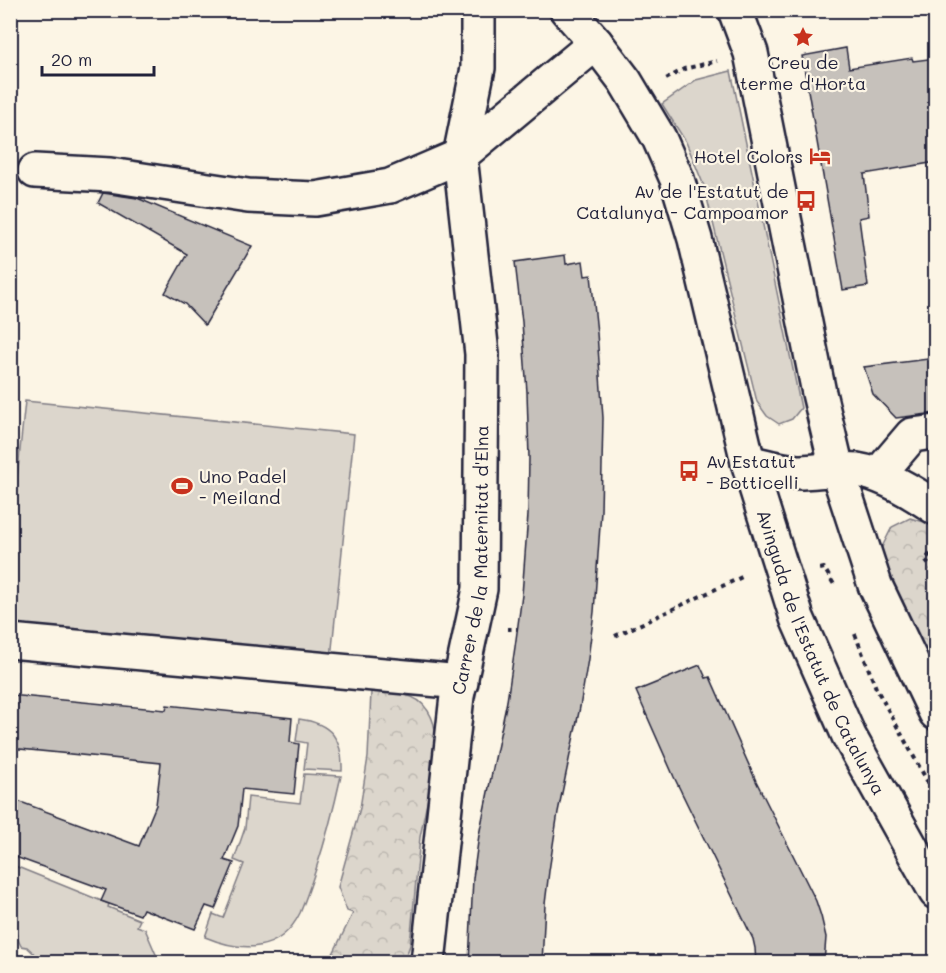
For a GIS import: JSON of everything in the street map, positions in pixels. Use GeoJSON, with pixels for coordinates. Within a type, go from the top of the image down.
{"type":"FeatureCollection","features":[{"type":"Feature","properties":{"kind":"main road","name":"Carrer de la Maternitat d'Elna"},"geometry":{"type":"LineString","coordinates":[[428,963],[456,708],[480,589],[483,354],[460,156],[478,68],[478,10]]}},
{"type":"Feature","properties":{"kind":"main road","name":"Avinguda de l'Estatut de Catalunya"},"geometry":{"type":"LineString","coordinates":[[567,10],[625,81],[659,138],[677,180],[695,239],[748,462],[797,618],[849,736],[936,892]]}},
{"type":"Feature","properties":{"kind":"main road"},"geometry":{"type":"LineString","coordinates":[[736,11],[751,53],[780,207],[837,469],[875,585],[936,713]]}},
{"type":"Feature","properties":{"kind":"main road"},"geometry":{"type":"LineString","coordinates":[[35,171],[110,175],[248,196],[315,199],[390,186],[460,156],[596,43]]}},
{"type":"Feature","properties":{"kind":"main road"},"geometry":{"type":"LineString","coordinates":[[878,475],[912,435],[936,432]]}},
{"type":"Feature","properties":{"kind":"main road"},"geometry":{"type":"LineString","coordinates":[[748,462],[800,472],[858,470],[878,475],[936,508]]}},
{"type":"Feature","properties":{"kind":"main road"},"geometry":{"type":"LineString","coordinates":[[10,641],[460,682]]}},
{"type":"Feature","properties":{"kind":"path"},"geometry":{"type":"LineString","coordinates":[[665,80],[684,69],[723,60]]}},
{"type":"Feature","properties":{"kind":"path"},"geometry":{"type":"LineString","coordinates":[[936,547],[926,560],[936,574]]}},
{"type":"Feature","properties":{"kind":"path"},"geometry":{"type":"LineString","coordinates":[[824,568],[840,594]]}},
{"type":"Feature","properties":{"kind":"path"},"geometry":{"type":"LineString","coordinates":[[615,636],[744,576]]}},
{"type":"Feature","properties":{"kind":"path"},"geometry":{"type":"LineString","coordinates":[[852,625],[876,688],[936,796]]}},
{"type":"Feature","properties":{"kind":"green space"},"geometry":{"type":"Polygon","coordinates":[[[731,71],[801,408],[792,419],[779,424],[767,416],[757,402],[704,186],[686,142],[662,104],[696,80],[731,71]]]}},
{"type":"Feature","properties":{"kind":"green space","name":"Uno Padel - Meiland"},"geometry":{"type":"Polygon","coordinates":[[[25,401],[354,434],[331,658],[11,627],[11,538],[25,401]]]}},
{"type":"Feature","properties":{"kind":"green space"},"geometry":{"type":"Polygon","coordinates":[[[910,518],[935,525],[935,677],[885,569],[881,549],[892,527],[910,518]]]}},
{"type":"Feature","properties":{"kind":"green space"},"geometry":{"type":"Polygon","coordinates":[[[371,692],[401,694],[419,701],[428,711],[434,724],[436,738],[440,739],[420,837],[410,945],[404,962],[329,962],[353,913],[347,911],[338,887],[360,808],[368,757],[371,692]]]}},
{"type":"Feature","properties":{"kind":"green space"},"geometry":{"type":"Polygon","coordinates":[[[299,719],[319,724],[333,734],[340,750],[342,771],[304,769],[307,743],[296,741],[299,719]]]}},
{"type":"Feature","properties":{"kind":"green space"},"geometry":{"type":"Polygon","coordinates":[[[304,774],[341,776],[323,846],[300,913],[292,926],[271,943],[246,947],[205,937],[213,914],[223,918],[244,864],[234,860],[245,828],[248,797],[300,803],[304,774]]]}},
{"type":"Feature","properties":{"kind":"green space"},"geometry":{"type":"Polygon","coordinates":[[[10,864],[109,904],[108,907],[140,920],[137,926],[145,929],[158,959],[162,962],[43,962],[27,947],[21,946],[18,939],[15,927],[15,889],[10,864]]]}},
{"type":"Feature","properties":{"kind":"building"},"geometry":{"type":"Polygon","coordinates":[[[846,48],[849,68],[912,58],[913,61],[936,58],[936,162],[864,174],[869,216],[859,218],[868,286],[843,290],[802,56],[846,48]]]}},
{"type":"Feature","properties":{"kind":"building"},"geometry":{"type":"Polygon","coordinates":[[[103,193],[137,198],[252,246],[205,325],[185,304],[165,293],[187,254],[98,203],[103,193]]]}},
{"type":"Feature","properties":{"kind":"building"},"geometry":{"type":"Polygon","coordinates":[[[565,255],[566,264],[583,261],[585,276],[591,275],[603,418],[601,511],[594,612],[588,659],[558,812],[549,871],[542,963],[469,963],[473,878],[479,835],[507,701],[522,595],[528,515],[527,392],[515,262],[565,255]]]}},
{"type":"Feature","properties":{"kind":"building"},"geometry":{"type":"Polygon","coordinates":[[[936,358],[936,413],[896,418],[873,394],[864,367],[936,358]]]}},
{"type":"Feature","properties":{"kind":"building"},"geometry":{"type":"Polygon","coordinates":[[[700,665],[706,678],[710,677],[756,781],[816,901],[826,937],[824,963],[756,963],[753,939],[674,777],[636,691],[700,665]]]}},
{"type":"Feature","properties":{"kind":"building"},"geometry":{"type":"Polygon","coordinates":[[[10,695],[166,710],[167,705],[292,718],[290,742],[299,744],[294,794],[242,789],[238,826],[224,860],[234,863],[215,909],[206,906],[195,929],[143,909],[140,915],[101,901],[106,890],[10,855],[10,798],[139,846],[156,805],[161,763],[10,748],[10,695]]]}},
{"type":"Feature","properties":{"kind":"place","name":"Creu de terme d'Horta"},"geometry":{"type":"Point","coordinates":[803,37]}},
{"type":"Feature","properties":{"kind":"place","name":"Hotel Colors"},"geometry":{"type":"Point","coordinates":[820,156]}},
{"type":"Feature","properties":{"kind":"place","name":"Av de l'Estatut de Catalunya - Campoamor"},"geometry":{"type":"Point","coordinates":[806,201]}},
{"type":"Feature","properties":{"kind":"place","name":"Av Estatut - Botticelli"},"geometry":{"type":"Point","coordinates":[689,471]}},
{"type":"Feature","properties":{"kind":"place","name":"Uno Padel - Meiland"},"geometry":{"type":"Point","coordinates":[182,486]}}]}
